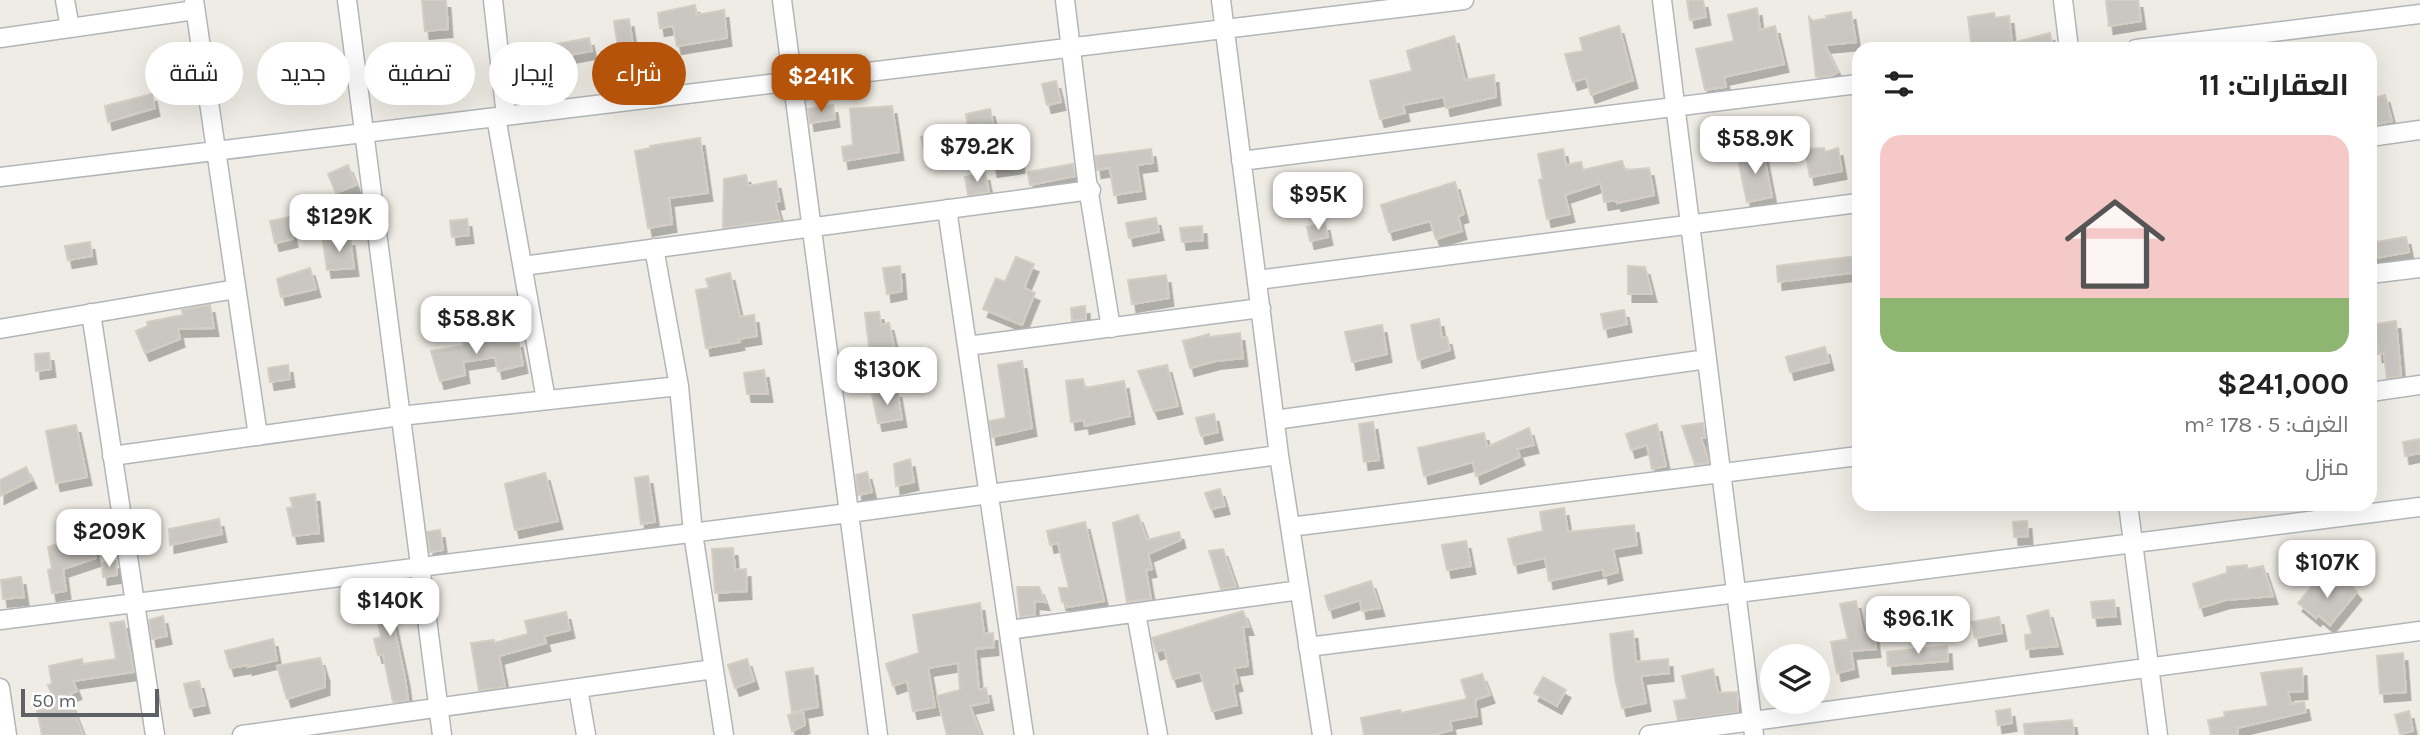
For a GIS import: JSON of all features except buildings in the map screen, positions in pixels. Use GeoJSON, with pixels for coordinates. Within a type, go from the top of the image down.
{"type":"FeatureCollection","features":[{"type":"Feature","properties":{"kind":"street"},"geometry":{"type":"LineString","coordinates":[[65,0],[70,28]]}},
{"type":"Feature","properties":{"kind":"street"},"geometry":{"type":"LineString","coordinates":[[347,0],[442,735]]}},
{"type":"Feature","properties":{"kind":"street"},"geometry":{"type":"LineString","coordinates":[[493,0],[501,116],[523,266],[547,400]]}},
{"type":"Feature","properties":{"kind":"street"},"geometry":{"type":"LineString","coordinates":[[782,0],[878,735]]}},
{"type":"Feature","properties":{"kind":"street"},"geometry":{"type":"LineString","coordinates":[[1065,0],[1111,328]]}},
{"type":"Feature","properties":{"kind":"street"},"geometry":{"type":"LineString","coordinates":[[1221,0],[1279,455],[1322,735]]}},
{"type":"Feature","properties":{"kind":"street"},"geometry":{"type":"LineString","coordinates":[[0,177],[1464,0]]}},
{"type":"Feature","properties":{"kind":"street"},"geometry":{"type":"LineString","coordinates":[[1662,0],[1754,728]]}},
{"type":"Feature","properties":{"kind":"street"},"geometry":{"type":"LineString","coordinates":[[2063,0],[2068,42]]}},
{"type":"Feature","properties":{"kind":"street"},"geometry":{"type":"LineString","coordinates":[[0,38],[195,5],[258,436]]}},
{"type":"Feature","properties":{"kind":"street"},"geometry":{"type":"LineString","coordinates":[[2193,42],[2420,14]]}},
{"type":"Feature","properties":{"kind":"street"},"geometry":{"type":"LineString","coordinates":[[1241,161],[1852,85]]}},
{"type":"Feature","properties":{"kind":"street"},"geometry":{"type":"LineString","coordinates":[[2377,136],[2420,130]]}},
{"type":"Feature","properties":{"kind":"street"},"geometry":{"type":"LineString","coordinates":[[523,266],[1090,190]]}},
{"type":"Feature","properties":{"kind":"street"},"geometry":{"type":"LineString","coordinates":[[1257,280],[1852,204]]}},
{"type":"Feature","properties":{"kind":"street"},"geometry":{"type":"LineString","coordinates":[[947,209],[1024,735]]}},
{"type":"Feature","properties":{"kind":"street"},"geometry":{"type":"LineString","coordinates":[[654,248],[679,386],[693,533],[724,735]]}},
{"type":"Feature","properties":{"kind":"street"},"geometry":{"type":"LineString","coordinates":[[2377,273],[2420,268]]}},
{"type":"Feature","properties":{"kind":"street"},"geometry":{"type":"LineString","coordinates":[[0,329],[236,289]]}},
{"type":"Feature","properties":{"kind":"street"},"geometry":{"type":"LineString","coordinates":[[967,346],[1261,308]]}},
{"type":"Feature","properties":{"kind":"street"},"geometry":{"type":"LineString","coordinates":[[91,313],[155,735]]}},
{"type":"Feature","properties":{"kind":"street"},"geometry":{"type":"LineString","coordinates":[[1275,420],[1707,359]]}},
{"type":"Feature","properties":{"kind":"street"},"geometry":{"type":"LineString","coordinates":[[2377,390],[2420,385]]}},
{"type":"Feature","properties":{"kind":"street"},"geometry":{"type":"LineString","coordinates":[[112,456],[400,416],[679,386]]}},
{"type":"Feature","properties":{"kind":"street"},"geometry":{"type":"LineString","coordinates":[[0,620],[849,513],[1279,455]]}},
{"type":"Feature","properties":{"kind":"street"},"geometry":{"type":"LineString","coordinates":[[1290,527],[1852,457]]}},
{"type":"Feature","properties":{"kind":"street"},"geometry":{"type":"LineString","coordinates":[[1308,647],[2420,507]]}},
{"type":"Feature","properties":{"kind":"street"},"geometry":{"type":"LineString","coordinates":[[2129,511],[2158,735]]}},
{"type":"Feature","properties":{"kind":"street"},"geometry":{"type":"LineString","coordinates":[[1009,630],[1300,590]]}},
{"type":"Feature","properties":{"kind":"street"},"geometry":{"type":"LineString","coordinates":[[1136,613],[1158,735]]}},
{"type":"Feature","properties":{"kind":"street"},"geometry":{"type":"LineString","coordinates":[[1649,735],[1754,728],[2149,668],[2420,631]]}},
{"type":"Feature","properties":{"kind":"street"},"geometry":{"type":"LineString","coordinates":[[242,735],[292,732],[438,708],[714,669]]}},
{"type":"Feature","properties":{"kind":"street"},"geometry":{"type":"LineString","coordinates":[[0,688],[7,735]]}},
{"type":"Feature","properties":{"kind":"street"},"geometry":{"type":"LineString","coordinates":[[578,688],[586,735]]}}]}
